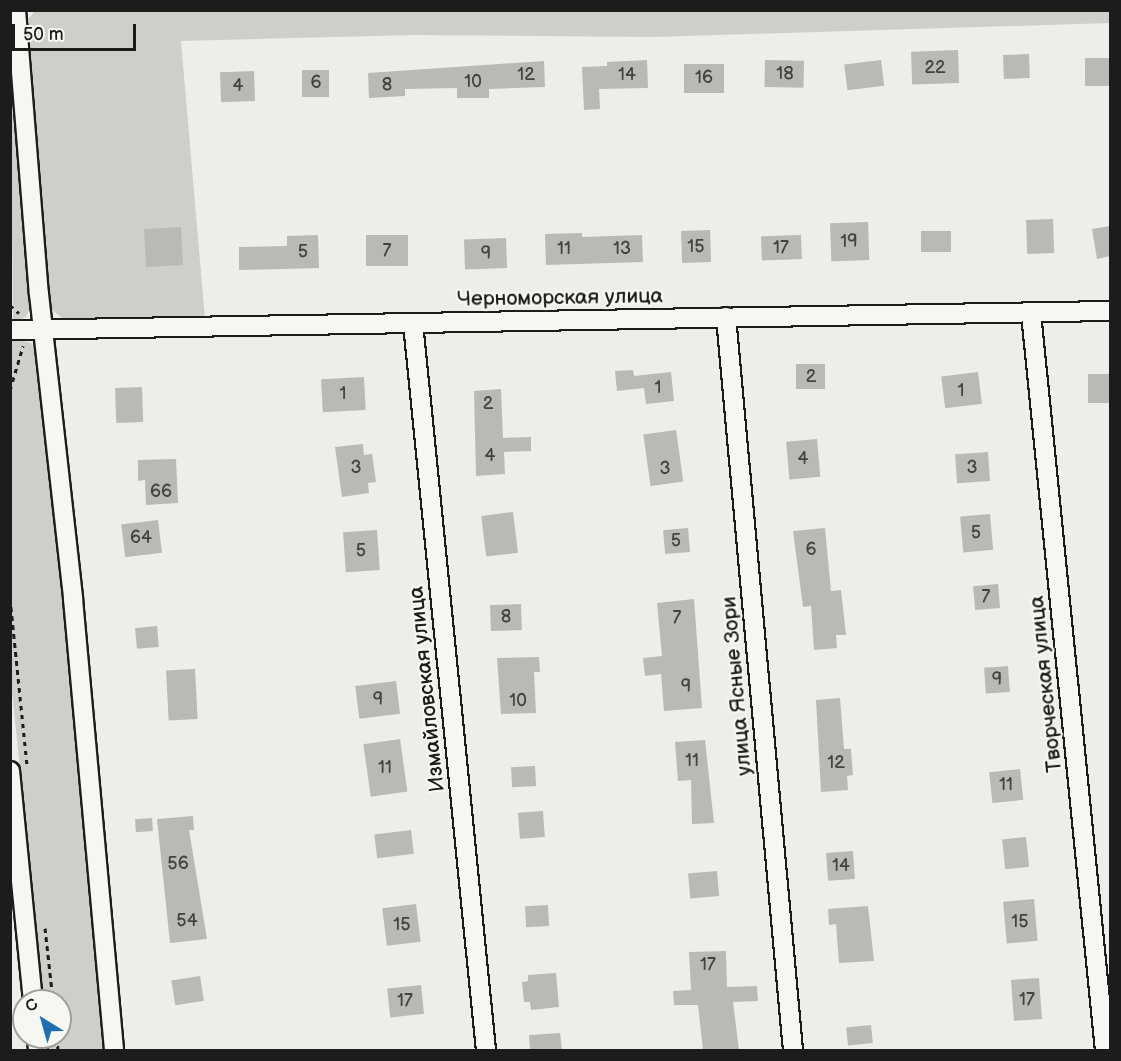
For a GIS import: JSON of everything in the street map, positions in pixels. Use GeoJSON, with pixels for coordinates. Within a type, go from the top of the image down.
{"type":"FeatureCollection","features":[{"type":"Feature","properties":{"kind":"street"},"geometry":{"type":"LineString","coordinates":[[16,10],[43,329],[71,588],[114,1050]]}},
{"type":"Feature","properties":{"kind":"street","name":"Черноморская улица"},"geometry":{"type":"LineString","coordinates":[[10,330],[1110,311]]}},
{"type":"Feature","properties":{"kind":"street","name":"Творческая улица"},"geometry":{"type":"LineString","coordinates":[[1031,313],[1105,1050]]}},
{"type":"Feature","properties":{"kind":"street","name":"улица Ясные Зори"},"geometry":{"type":"LineString","coordinates":[[726,318],[793,1050]]}},
{"type":"Feature","properties":{"kind":"street","name":"Измайловская улица"},"geometry":{"type":"LineString","coordinates":[[413,322],[486,1050]]}},
{"type":"Feature","properties":{"kind":"street"},"geometry":{"type":"LineString","coordinates":[[10,771],[32,989]]}},
{"type":"Feature","properties":{"kind":"shaded area"},"geometry":{"type":"Polygon","coordinates":[[[36,10],[1110,11],[1110,23],[653,37],[414,35],[181,41],[205,319],[66,321],[52,310],[48,299],[25,35],[28,19],[36,10]]]}},
{"type":"Feature","properties":{"kind":"shaded area"},"geometry":{"type":"Polygon","coordinates":[[[10,40],[33,303],[26,317],[13,322],[10,40]]]}},
{"type":"Feature","properties":{"kind":"shaded area"},"geometry":{"type":"Polygon","coordinates":[[[10,338],[31,343],[43,361],[109,1050],[50,1050],[72,1049],[72,989],[43,989],[11,682],[10,338]]]}},
{"type":"Feature","properties":{"kind":"building"},"geometry":{"type":"Polygon","coordinates":[[[958,50],[959,83],[912,85],[911,52],[958,50]]]}},
{"type":"Feature","properties":{"kind":"building"},"geometry":{"type":"Polygon","coordinates":[[[1029,54],[1030,78],[1004,79],[1003,55],[1029,54]]]}},
{"type":"Feature","properties":{"kind":"building"},"geometry":{"type":"Polygon","coordinates":[[[1085,58],[1110,58],[1110,86],[1085,86],[1085,58]]]}},
{"type":"Feature","properties":{"kind":"building"},"geometry":{"type":"Polygon","coordinates":[[[647,60],[648,88],[599,89],[600,109],[584,110],[582,67],[607,66],[607,62],[647,60]]]}},
{"type":"Feature","properties":{"kind":"building"},"geometry":{"type":"Polygon","coordinates":[[[765,60],[804,61],[804,88],[765,87],[765,60]]]}},
{"type":"Feature","properties":{"kind":"building"},"geometry":{"type":"Polygon","coordinates":[[[881,60],[884,86],[847,90],[844,65],[881,60]]]}},
{"type":"Feature","properties":{"kind":"building"},"geometry":{"type":"Polygon","coordinates":[[[544,61],[545,87],[489,89],[489,98],[457,98],[457,88],[405,89],[405,96],[369,98],[368,73],[544,61]]]}},
{"type":"Feature","properties":{"kind":"building"},"geometry":{"type":"Polygon","coordinates":[[[684,64],[724,64],[724,93],[684,93],[684,64]]]}},
{"type":"Feature","properties":{"kind":"building"},"geometry":{"type":"Polygon","coordinates":[[[302,70],[329,70],[329,97],[302,97],[302,70]]]}},
{"type":"Feature","properties":{"kind":"building"},"geometry":{"type":"Polygon","coordinates":[[[254,71],[255,101],[221,102],[220,72],[254,71]]]}},
{"type":"Feature","properties":{"kind":"building"},"geometry":{"type":"Polygon","coordinates":[[[1053,219],[1054,253],[1027,254],[1026,220],[1053,219]]]}},
{"type":"Feature","properties":{"kind":"building"},"geometry":{"type":"Polygon","coordinates":[[[868,222],[869,260],[831,261],[830,223],[868,222]]]}},
{"type":"Feature","properties":{"kind":"building"},"geometry":{"type":"Polygon","coordinates":[[[1110,226],[1110,256],[1097,259],[1092,229],[1110,226]]]}},
{"type":"Feature","properties":{"kind":"building"},"geometry":{"type":"Polygon","coordinates":[[[181,227],[183,265],[146,267],[144,229],[181,227]]]}},
{"type":"Feature","properties":{"kind":"building"},"geometry":{"type":"Polygon","coordinates":[[[710,230],[711,262],[682,263],[681,231],[710,230]]]}},
{"type":"Feature","properties":{"kind":"building"},"geometry":{"type":"Polygon","coordinates":[[[921,231],[951,231],[951,252],[921,252],[921,231]]]}},
{"type":"Feature","properties":{"kind":"building"},"geometry":{"type":"Polygon","coordinates":[[[582,233],[582,237],[642,235],[643,262],[546,265],[545,234],[582,233]]]}},
{"type":"Feature","properties":{"kind":"building"},"geometry":{"type":"Polygon","coordinates":[[[318,235],[319,268],[239,270],[239,247],[287,246],[287,236],[318,235]]]}},
{"type":"Feature","properties":{"kind":"building"},"geometry":{"type":"Polygon","coordinates":[[[366,235],[408,235],[408,266],[366,266],[366,235]]]}},
{"type":"Feature","properties":{"kind":"building"},"geometry":{"type":"Polygon","coordinates":[[[801,235],[802,259],[762,260],[761,236],[801,235]]]}},
{"type":"Feature","properties":{"kind":"building"},"geometry":{"type":"Polygon","coordinates":[[[506,238],[507,268],[465,269],[464,239],[506,238]]]}},
{"type":"Feature","properties":{"kind":"building"},"geometry":{"type":"Polygon","coordinates":[[[796,364],[825,364],[825,389],[796,389],[796,364]]]}},
{"type":"Feature","properties":{"kind":"building"},"geometry":{"type":"Polygon","coordinates":[[[633,370],[634,376],[671,372],[674,401],[646,404],[644,388],[617,391],[615,371],[633,370]]]}},
{"type":"Feature","properties":{"kind":"building"},"geometry":{"type":"Polygon","coordinates":[[[978,372],[982,404],[945,408],[941,377],[978,372]]]}},
{"type":"Feature","properties":{"kind":"building"},"geometry":{"type":"Polygon","coordinates":[[[1088,374],[1110,374],[1110,403],[1088,403],[1088,374]]]}},
{"type":"Feature","properties":{"kind":"building"},"geometry":{"type":"Polygon","coordinates":[[[364,377],[366,410],[323,412],[321,379],[364,377]]]}},
{"type":"Feature","properties":{"kind":"building"},"geometry":{"type":"Polygon","coordinates":[[[142,387],[143,422],[116,423],[115,388],[142,387]]]}},
{"type":"Feature","properties":{"kind":"building"},"geometry":{"type":"Polygon","coordinates":[[[501,389],[503,438],[531,437],[531,451],[504,452],[505,474],[476,476],[474,391],[501,389]]]}},
{"type":"Feature","properties":{"kind":"building"},"geometry":{"type":"Polygon","coordinates":[[[676,430],[683,481],[651,486],[643,435],[676,430]]]}},
{"type":"Feature","properties":{"kind":"building"},"geometry":{"type":"Polygon","coordinates":[[[817,439],[820,477],[789,480],[786,442],[817,439]]]}},
{"type":"Feature","properties":{"kind":"building"},"geometry":{"type":"Polygon","coordinates":[[[363,444],[364,455],[372,454],[376,482],[368,483],[369,493],[342,497],[335,447],[363,444]]]}},
{"type":"Feature","properties":{"kind":"building"},"geometry":{"type":"Polygon","coordinates":[[[988,452],[990,481],[957,483],[955,454],[988,452]]]}},
{"type":"Feature","properties":{"kind":"building"},"geometry":{"type":"Polygon","coordinates":[[[176,459],[178,503],[146,505],[145,480],[138,481],[138,460],[176,459]]]}},
{"type":"Feature","properties":{"kind":"building"},"geometry":{"type":"Polygon","coordinates":[[[513,512],[518,553],[486,557],[481,516],[513,512]]]}},
{"type":"Feature","properties":{"kind":"building"},"geometry":{"type":"Polygon","coordinates":[[[990,514],[993,550],[963,552],[960,517],[990,514]]]}},
{"type":"Feature","properties":{"kind":"building"},"geometry":{"type":"Polygon","coordinates":[[[158,520],[162,553],[125,557],[121,525],[158,520]]]}},
{"type":"Feature","properties":{"kind":"building"},"geometry":{"type":"Polygon","coordinates":[[[688,528],[690,552],[665,554],[663,530],[688,528]]]}},
{"type":"Feature","properties":{"kind":"building"},"geometry":{"type":"Polygon","coordinates":[[[825,528],[831,591],[841,590],[846,635],[836,635],[837,648],[814,650],[811,606],[803,607],[793,531],[825,528]]]}},
{"type":"Feature","properties":{"kind":"building"},"geometry":{"type":"Polygon","coordinates":[[[377,530],[380,570],[346,572],[343,532],[377,530]]]}},
{"type":"Feature","properties":{"kind":"building"},"geometry":{"type":"Polygon","coordinates":[[[998,584],[1000,608],[975,610],[973,586],[998,584]]]}},
{"type":"Feature","properties":{"kind":"building"},"geometry":{"type":"Polygon","coordinates":[[[694,599],[702,708],[664,711],[661,674],[645,676],[643,658],[662,656],[657,603],[694,599]]]}},
{"type":"Feature","properties":{"kind":"building"},"geometry":{"type":"Polygon","coordinates":[[[521,604],[522,630],[491,631],[490,605],[521,604]]]}},
{"type":"Feature","properties":{"kind":"building"},"geometry":{"type":"Polygon","coordinates":[[[157,626],[159,647],[137,649],[135,628],[157,626]]]}},
{"type":"Feature","properties":{"kind":"building"},"geometry":{"type":"Polygon","coordinates":[[[539,657],[540,672],[534,672],[536,713],[501,714],[497,658],[539,657]]]}},
{"type":"Feature","properties":{"kind":"building"},"geometry":{"type":"Polygon","coordinates":[[[1008,666],[1010,692],[986,694],[984,668],[1008,666]]]}},
{"type":"Feature","properties":{"kind":"building"},"geometry":{"type":"Polygon","coordinates":[[[195,669],[198,719],[169,720],[166,671],[195,669]]]}},
{"type":"Feature","properties":{"kind":"building"},"geometry":{"type":"Polygon","coordinates":[[[396,681],[400,714],[359,719],[355,686],[396,681]]]}},
{"type":"Feature","properties":{"kind":"building"},"geometry":{"type":"Polygon","coordinates":[[[840,698],[844,749],[851,749],[853,775],[847,776],[848,790],[821,792],[816,700],[840,698]]]}},
{"type":"Feature","properties":{"kind":"building"},"geometry":{"type":"Polygon","coordinates":[[[400,739],[407,791],[371,797],[363,744],[400,739]]]}},
{"type":"Feature","properties":{"kind":"building"},"geometry":{"type":"Polygon","coordinates":[[[705,740],[714,823],[692,824],[691,780],[678,781],[675,742],[705,740]]]}},
{"type":"Feature","properties":{"kind":"building"},"geometry":{"type":"Polygon","coordinates":[[[535,766],[536,786],[512,787],[511,767],[535,766]]]}},
{"type":"Feature","properties":{"kind":"building"},"geometry":{"type":"Polygon","coordinates":[[[1020,769],[1023,800],[992,803],[989,772],[1020,769]]]}},
{"type":"Feature","properties":{"kind":"building"},"geometry":{"type":"Polygon","coordinates":[[[543,811],[545,837],[520,839],[518,813],[543,811]]]}},
{"type":"Feature","properties":{"kind":"building"},"geometry":{"type":"Polygon","coordinates":[[[193,816],[194,830],[189,830],[207,939],[170,943],[157,819],[193,816]]]}},
{"type":"Feature","properties":{"kind":"building"},"geometry":{"type":"Polygon","coordinates":[[[152,818],[153,831],[136,832],[135,819],[152,818]]]}},
{"type":"Feature","properties":{"kind":"building"},"geometry":{"type":"Polygon","coordinates":[[[411,830],[414,854],[377,858],[374,835],[411,830]]]}},
{"type":"Feature","properties":{"kind":"building"},"geometry":{"type":"Polygon","coordinates":[[[1026,837],[1029,867],[1005,869],[1002,840],[1026,837]]]}},
{"type":"Feature","properties":{"kind":"building"},"geometry":{"type":"Polygon","coordinates":[[[853,851],[855,879],[828,881],[826,853],[853,851]]]}},
{"type":"Feature","properties":{"kind":"building"},"geometry":{"type":"Polygon","coordinates":[[[717,871],[719,896],[690,898],[688,874],[717,871]]]}},
{"type":"Feature","properties":{"kind":"building"},"geometry":{"type":"Polygon","coordinates":[[[1034,899],[1038,941],[1007,944],[1003,902],[1034,899]]]}},
{"type":"Feature","properties":{"kind":"building"},"geometry":{"type":"Polygon","coordinates":[[[416,904],[421,942],[387,946],[382,908],[416,904]]]}},
{"type":"Feature","properties":{"kind":"building"},"geometry":{"type":"Polygon","coordinates":[[[548,905],[549,926],[526,927],[525,906],[548,905]]]}},
{"type":"Feature","properties":{"kind":"building"},"geometry":{"type":"Polygon","coordinates":[[[868,906],[874,961],[839,963],[836,924],[829,925],[828,909],[868,906]]]}},
{"type":"Feature","properties":{"kind":"building"},"geometry":{"type":"Polygon","coordinates":[[[726,951],[727,987],[757,986],[758,1001],[733,1002],[739,1050],[703,1050],[698,1005],[674,1005],[673,991],[691,990],[689,952],[726,951]]]}},
{"type":"Feature","properties":{"kind":"building"},"geometry":{"type":"Polygon","coordinates":[[[556,973],[559,1007],[531,1010],[530,1002],[524,1002],[522,982],[528,981],[528,975],[556,973]]]}},
{"type":"Feature","properties":{"kind":"building"},"geometry":{"type":"Polygon","coordinates":[[[200,976],[204,1001],[175,1005],[171,981],[200,976]]]}},
{"type":"Feature","properties":{"kind":"building"},"geometry":{"type":"Polygon","coordinates":[[[1039,978],[1042,1019],[1014,1021],[1011,980],[1039,978]]]}},
{"type":"Feature","properties":{"kind":"building"},"geometry":{"type":"Polygon","coordinates":[[[421,985],[424,1014],[390,1017],[387,989],[421,985]]]}},
{"type":"Feature","properties":{"kind":"building"},"geometry":{"type":"Polygon","coordinates":[[[871,1025],[873,1043],[848,1046],[846,1028],[871,1025]]]}},
{"type":"Feature","properties":{"kind":"building"},"geometry":{"type":"Polygon","coordinates":[[[560,1033],[562,1050],[530,1050],[529,1035],[560,1033]]]}}]}
